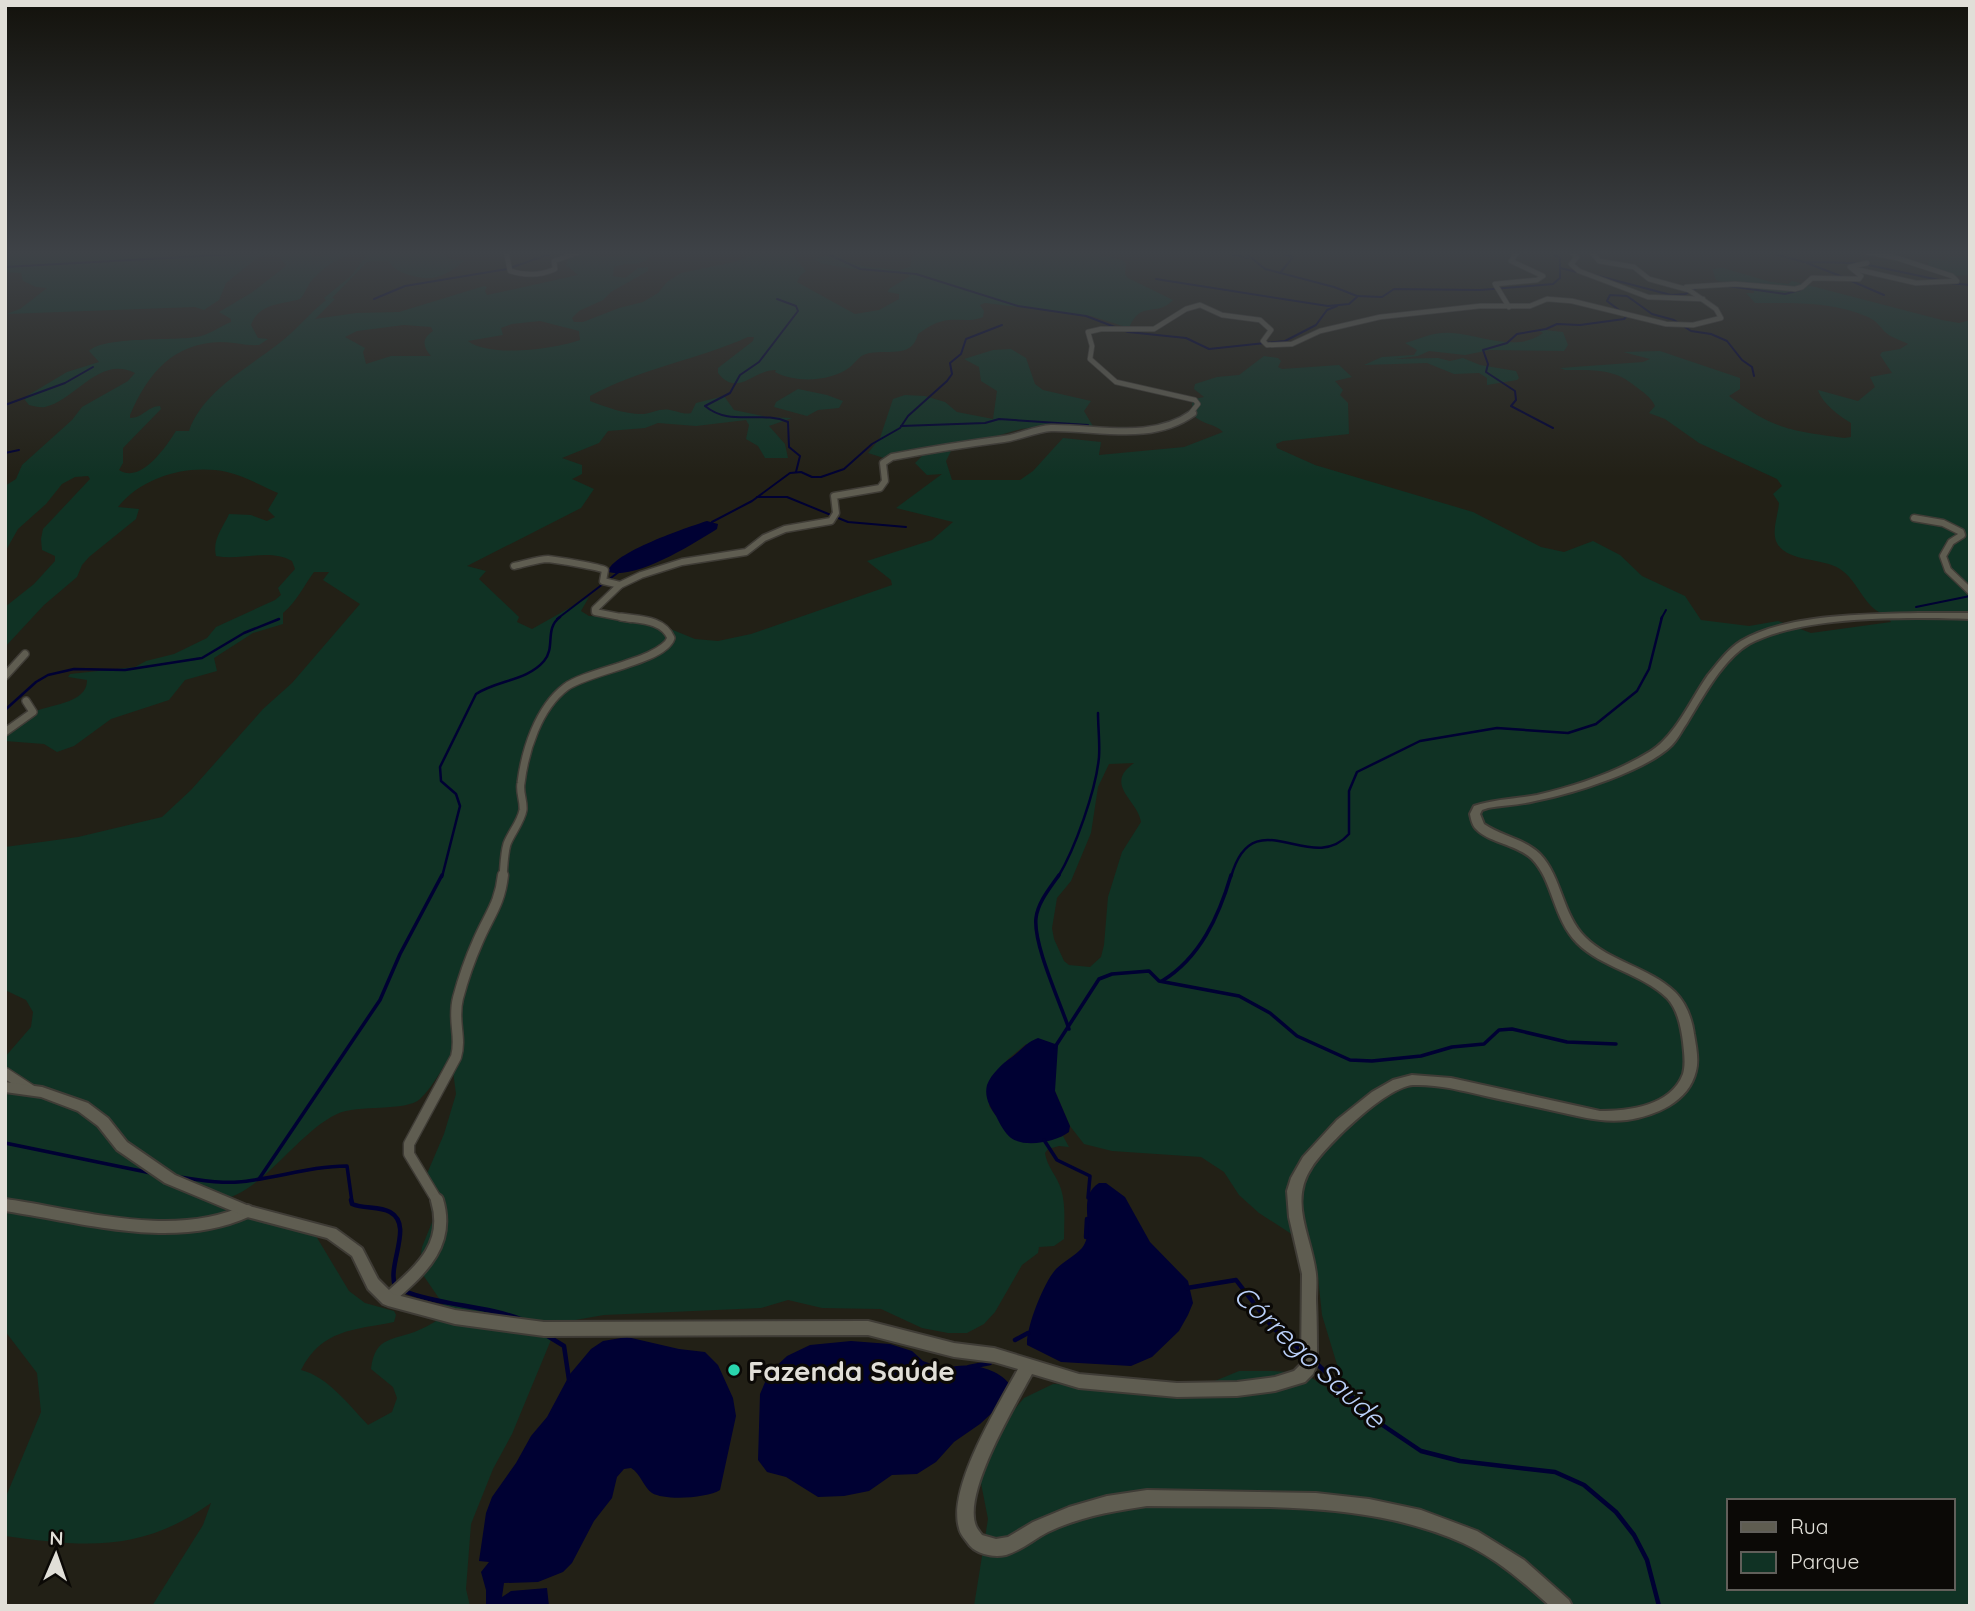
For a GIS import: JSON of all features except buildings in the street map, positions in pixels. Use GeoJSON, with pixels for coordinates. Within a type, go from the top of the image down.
{"type":"FeatureCollection","features":[{"type":"Feature","properties":{"kind":"street"},"geometry":{"type":"LineString","coordinates":[[388,1298],[428,1259],[442,1230],[441,1211],[409,1154],[409,1144],[459,1047],[454,1019],[458,998],[478,941],[501,896],[506,847],[523,810],[520,786],[530,738],[553,700],[566,687],[591,674],[654,653],[668,644],[671,638],[667,629],[659,624],[595,612],[595,609],[620,585],[682,562],[746,552],[764,538],[785,529],[831,521],[835,513],[834,496],[880,488],[885,481],[883,463],[892,457],[962,443],[1006,439],[1049,428],[1102,432],[1147,430],[1174,424],[1194,413],[1198,404],[1195,400],[1139,389],[1110,379],[1103,368],[1090,359],[1090,331],[1160,326]]}},
{"type":"Feature","properties":{"kind":"street"},"geometry":{"type":"LineString","coordinates":[[1268,326],[1271,330],[1264,343],[1288,344],[1339,326]]}},
{"type":"Feature","properties":{"kind":"street"},"geometry":{"type":"LineString","coordinates":[[1914,518],[1943,523],[1961,532],[1962,535],[1943,550],[1942,563],[1970,591]]}},
{"type":"Feature","properties":{"kind":"street"},"geometry":{"type":"LineString","coordinates":[[514,566],[546,559],[579,566],[604,567],[601,580],[620,585]]}},
{"type":"Feature","properties":{"kind":"street"},"geometry":{"type":"LineString","coordinates":[[5,1087],[30,1090],[65,1099],[83,1107],[103,1122],[122,1146],[170,1179],[247,1211],[331,1233],[356,1252],[373,1284],[388,1298],[455,1317],[544,1329],[721,1331],[868,1328],[954,1350],[994,1355],[1079,1381],[1177,1390],[1237,1389],[1292,1381],[1303,1375],[1309,1363],[1309,1274],[1294,1204],[1298,1178],[1308,1161],[1342,1124],[1377,1096],[1398,1084],[1412,1080],[1451,1083],[1600,1116],[1629,1116],[1657,1107],[1674,1096],[1688,1078],[1691,1058],[1683,1015],[1677,1002],[1664,988],[1581,941],[1559,906],[1540,860],[1531,852],[1479,826],[1475,814],[1478,808],[1558,793],[1638,763],[1659,752],[1669,742],[1723,665],[1742,644],[1753,638],[1800,626],[1858,617],[1970,616]]}},
{"type":"Feature","properties":{"kind":"street"},"geometry":{"type":"LineString","coordinates":[[5,676],[25,654]]}},
{"type":"Feature","properties":{"kind":"street"},"geometry":{"type":"LineString","coordinates":[[5,732],[33,712],[26,701]]}},
{"type":"Feature","properties":{"kind":"street"},"geometry":{"type":"LineString","coordinates":[[5,1073],[30,1090]]}},
{"type":"Feature","properties":{"kind":"street"},"geometry":{"type":"LineString","coordinates":[[5,1205],[127,1223],[171,1225],[221,1223],[247,1211]]}},
{"type":"Feature","properties":{"kind":"street"},"geometry":{"type":"LineString","coordinates":[[1028,1366],[975,1471],[966,1518],[972,1539],[981,1544],[1000,1548],[1074,1512],[1136,1499],[1343,1503],[1416,1515],[1476,1539],[1510,1559],[1545,1586],[1563,1606]]}},
{"type":"Feature","properties":{"kind":"green space"},"geometry":{"type":"Polygon","coordinates":[[[223,326],[252,326],[258,338],[268,339],[259,345],[221,342],[204,344],[176,354],[164,363],[145,386],[130,418],[152,408],[160,406],[161,409],[123,448],[123,463],[119,470],[136,472],[152,462],[176,431],[189,431],[195,417],[216,392],[298,326],[395,326],[357,331],[345,337],[365,348],[363,352],[366,364],[391,356],[431,356],[424,343],[433,331],[431,327],[420,326],[506,326],[501,328],[503,335],[468,341],[478,346],[506,351],[539,349],[580,340],[579,331],[560,326],[931,326],[918,334],[910,347],[866,354],[833,376],[792,378],[775,372],[776,370],[739,383],[725,380],[718,373],[718,368],[753,341],[754,337],[748,337],[628,379],[590,396],[590,401],[610,408],[644,414],[659,410],[691,413],[696,403],[724,396],[734,410],[767,417],[792,418],[769,426],[785,444],[788,458],[765,458],[758,446],[746,439],[749,425],[746,420],[696,426],[658,423],[645,428],[608,431],[599,443],[562,458],[582,465],[582,474],[572,479],[594,489],[581,508],[467,566],[486,571],[479,579],[519,617],[517,622],[532,629],[589,597],[581,611],[589,616],[625,618],[663,626],[695,639],[718,641],[751,634],[892,585],[891,580],[867,561],[932,540],[953,522],[896,508],[942,474],[927,475],[915,463],[927,451],[887,459],[868,453],[880,438],[893,399],[905,395],[925,396],[945,402],[957,412],[993,419],[997,391],[981,381],[979,367],[964,359],[993,350],[1011,349],[1026,358],[1035,384],[1043,390],[1091,401],[1084,411],[1094,428],[1051,425],[1021,429],[952,449],[946,461],[952,480],[1020,480],[1033,471],[1063,438],[1101,442],[1099,455],[1184,447],[1223,432],[1193,415],[1192,403],[1195,399],[1204,397],[1194,389],[1195,384],[1217,377],[1239,375],[1264,356],[1278,358],[1281,361],[1278,367],[1282,369],[1339,365],[1352,377],[1335,381],[1343,390],[1340,395],[1348,403],[1349,434],[1283,441],[1276,444],[1277,448],[1315,465],[1473,512],[1541,547],[1564,552],[1593,541],[1620,555],[1642,576],[1685,596],[1701,620],[1749,626],[1778,621],[1811,633],[1891,622],[1871,606],[1840,569],[1795,556],[1781,548],[1776,541],[1775,532],[1779,503],[1773,494],[1782,486],[1777,479],[1699,443],[1665,419],[1649,413],[1655,406],[1651,400],[1627,380],[1602,371],[1560,368],[1643,362],[1650,359],[1623,352],[1660,351],[1740,378],[1740,389],[1729,396],[1770,422],[1795,430],[1844,438],[1851,437],[1851,423],[1827,404],[1818,390],[1858,401],[1875,387],[1870,377],[1892,373],[1880,355],[1908,344],[1889,335],[1879,326],[1970,326],[1970,1606],[974,1606],[988,1519],[980,1478],[992,1436],[1024,1398],[1053,1384],[1118,1386],[1210,1383],[1239,1371],[1272,1371],[1304,1373],[1348,1401],[1322,1315],[1318,1277],[1300,1244],[1290,1233],[1259,1213],[1239,1195],[1224,1172],[1201,1157],[1112,1151],[1084,1144],[1070,1126],[1055,1091],[1055,1065],[1026,1044],[1007,1060],[989,1106],[1013,1139],[1038,1141],[1063,1136],[1069,1147],[1059,1146],[1048,1149],[1045,1153],[1063,1195],[1064,1239],[1054,1246],[1039,1247],[1038,1253],[1022,1265],[995,1312],[984,1324],[967,1333],[948,1333],[922,1328],[881,1309],[822,1308],[788,1300],[761,1308],[604,1315],[558,1323],[471,1524],[466,1589],[470,1606],[152,1606],[203,1525],[211,1503],[161,1531],[112,1542],[61,1543],[5,1536],[5,1499],[41,1412],[37,1373],[5,1331],[5,1057],[31,1027],[33,1012],[26,1000],[5,990],[5,847],[78,837],[162,817],[191,790],[263,709],[292,683],[360,604],[323,580],[329,572],[314,572],[283,613],[283,624],[253,633],[214,658],[217,671],[185,680],[169,700],[111,719],[74,746],[57,752],[44,744],[5,741],[5,735],[31,713],[74,699],[81,694],[86,688],[87,680],[68,677],[70,674],[135,667],[146,661],[174,654],[207,638],[216,627],[275,600],[281,595],[278,588],[295,569],[292,561],[274,555],[216,556],[217,539],[229,514],[251,515],[267,521],[275,517],[268,510],[278,493],[227,472],[182,471],[153,480],[128,496],[118,507],[139,509],[136,519],[89,557],[77,577],[44,605],[5,647],[5,607],[34,584],[55,561],[55,556],[42,550],[43,529],[90,479],[88,476],[75,477],[62,484],[46,504],[18,529],[5,552],[5,486],[16,479],[22,465],[72,420],[82,407],[128,381],[135,373],[122,369],[99,374],[56,403],[45,407],[29,405],[25,400],[27,396],[67,372],[99,362],[89,351],[97,346],[123,341],[196,337],[223,326]],[[1134,763],[1109,764],[1098,787],[1091,833],[1071,881],[1057,898],[1052,928],[1064,961],[1069,965],[1090,967],[1101,957],[1108,897],[1122,852],[1141,822],[1122,786],[1125,771],[1134,763]],[[451,1056],[420,1099],[404,1105],[357,1109],[337,1114],[307,1135],[248,1188],[216,1201],[232,1216],[313,1231],[349,1291],[365,1303],[394,1311],[394,1322],[353,1330],[329,1339],[309,1356],[301,1370],[329,1385],[368,1425],[392,1412],[397,1398],[393,1387],[371,1369],[377,1350],[387,1341],[423,1328],[449,1313],[419,1269],[422,1247],[433,1220],[426,1176],[444,1134],[456,1094],[451,1056]]]}},
{"type":"Feature","properties":{"kind":"green space"},"geometry":{"type":"Polygon","coordinates":[[[1536,329],[1563,332],[1568,345],[1564,351],[1490,350],[1465,355],[1429,351],[1418,356],[1394,359],[1438,358],[1450,361],[1463,358],[1480,365],[1516,371],[1519,378],[1517,380],[1487,385],[1487,378],[1479,373],[1454,374],[1427,363],[1364,365],[1382,357],[1414,355],[1417,350],[1405,343],[1434,334],[1463,334],[1522,342],[1543,333],[1536,329]]]}},
{"type":"Feature","properties":{"kind":"green space"},"geometry":{"type":"Polygon","coordinates":[[[798,389],[843,401],[839,408],[818,410],[807,416],[774,407],[776,402],[798,389]]]}},
{"type":"Feature","properties":{"kind":"shaded area"},"geometry":{"type":"Polygon","coordinates":[[[707,521],[718,524],[717,529],[664,559],[633,571],[608,572],[612,565],[636,549],[707,521]]]}},
{"type":"Feature","properties":{"kind":"shaded area"},"geometry":{"type":"Polygon","coordinates":[[[1038,1038],[1058,1045],[1055,1091],[1070,1126],[1069,1132],[1056,1139],[1024,1143],[1011,1138],[1004,1131],[987,1098],[986,1089],[998,1069],[1038,1038]]]}},
{"type":"Feature","properties":{"kind":"shaded area"},"geometry":{"type":"Polygon","coordinates":[[[1099,1183],[1106,1183],[1125,1197],[1150,1242],[1188,1281],[1193,1303],[1179,1331],[1152,1357],[1131,1366],[1061,1362],[1027,1345],[1033,1316],[1046,1284],[1056,1269],[1079,1251],[1086,1240],[1088,1197],[1099,1183]]]}},
{"type":"Feature","properties":{"kind":"shaded area"},"geometry":{"type":"Polygon","coordinates":[[[627,1337],[705,1352],[718,1365],[733,1398],[736,1416],[720,1490],[686,1498],[666,1497],[649,1491],[631,1468],[624,1469],[617,1477],[612,1498],[594,1521],[572,1563],[563,1572],[538,1582],[504,1583],[502,1597],[511,1591],[547,1588],[549,1606],[486,1606],[486,1590],[481,1572],[489,1562],[479,1561],[486,1513],[492,1497],[531,1436],[547,1417],[570,1374],[591,1349],[603,1341],[627,1337]]]}},
{"type":"Feature","properties":{"kind":"shaded area"},"geometry":{"type":"Polygon","coordinates":[[[851,1341],[890,1344],[912,1351],[923,1361],[945,1369],[981,1367],[998,1374],[1011,1386],[1006,1400],[980,1424],[954,1442],[936,1462],[917,1474],[892,1475],[869,1491],[818,1497],[786,1477],[767,1472],[758,1460],[760,1394],[769,1373],[787,1356],[810,1345],[851,1341]]]}},
{"type":"Feature","properties":{"kind":"waterway"},"geometry":{"type":"LineString","coordinates":[[786,326],[759,362],[740,375],[730,393],[705,406],[725,416],[767,417],[788,422],[789,447],[800,456],[796,472]]}},
{"type":"Feature","properties":{"kind":"waterway"},"geometry":{"type":"LineString","coordinates":[[901,426],[908,416],[947,381],[952,374],[950,363],[961,354],[966,339],[999,326]]}},
{"type":"Feature","properties":{"kind":"waterway"},"geometry":{"type":"LineString","coordinates":[[1113,326],[1128,332],[1186,338],[1209,349],[1285,341],[1314,326]]}},
{"type":"Feature","properties":{"kind":"waterway"},"geometry":{"type":"LineString","coordinates":[[1552,326],[1517,334],[1507,343],[1483,350],[1488,364],[1486,372],[1515,391],[1516,400],[1511,406],[1553,428]]}},
{"type":"Feature","properties":{"kind":"waterway"},"geometry":{"type":"LineString","coordinates":[[1684,326],[1691,331],[1711,334],[1727,341],[1742,360],[1752,367],[1754,376]]}},
{"type":"Feature","properties":{"kind":"waterway"},"geometry":{"type":"LineString","coordinates":[[5,405],[65,383],[93,367]]}},
{"type":"Feature","properties":{"kind":"waterway"},"geometry":{"type":"LineString","coordinates":[[901,426],[985,423],[999,419],[1088,425]]}},
{"type":"Feature","properties":{"kind":"waterway"},"geometry":{"type":"LineString","coordinates":[[757,497],[790,473],[801,472],[812,477],[821,477],[844,469],[872,444],[901,426]]}},
{"type":"Feature","properties":{"kind":"waterway"},"geometry":{"type":"LineString","coordinates":[[5,453],[19,450]]}},
{"type":"Feature","properties":{"kind":"waterway"},"geometry":{"type":"LineString","coordinates":[[712,522],[757,497]]}},
{"type":"Feature","properties":{"kind":"waterway"},"geometry":{"type":"LineString","coordinates":[[757,497],[787,497],[848,522],[906,527]]}},
{"type":"Feature","properties":{"kind":"waterway"},"geometry":{"type":"LineString","coordinates":[[557,619],[620,571]]}},
{"type":"Feature","properties":{"kind":"waterway"},"geometry":{"type":"LineString","coordinates":[[1916,607],[1970,596]]}},
{"type":"Feature","properties":{"kind":"waterway"},"geometry":{"type":"LineString","coordinates":[[1662,617],[1666,610]]}},
{"type":"Feature","properties":{"kind":"waterway"},"geometry":{"type":"LineString","coordinates":[[442,877],[460,806],[456,794],[441,781],[440,767],[476,694],[537,668],[547,656],[552,627],[560,617]]}},
{"type":"Feature","properties":{"kind":"waterway"},"geometry":{"type":"LineString","coordinates":[[1231,877],[1241,854],[1253,843],[1268,840],[1318,848],[1334,845],[1349,834],[1349,791],[1357,772],[1420,741],[1497,728],[1568,733],[1596,724],[1637,691],[1649,669],[1662,617]]}},
{"type":"Feature","properties":{"kind":"waterway"},"geometry":{"type":"LineString","coordinates":[[5,710],[36,682],[48,675],[74,669],[125,670],[202,658],[244,633],[279,619]]}},
{"type":"Feature","properties":{"kind":"waterway"},"geometry":{"type":"LineString","coordinates":[[1058,877],[1078,835],[1094,786],[1099,757],[1098,713]]}},
{"type":"Feature","properties":{"kind":"waterway"},"geometry":{"type":"LineString","coordinates":[[259,1179],[380,1000],[400,954],[442,875]]}},
{"type":"Feature","properties":{"kind":"waterway"},"geometry":{"type":"LineString","coordinates":[[1059,875],[1039,906],[1036,929],[1043,957],[1068,1027]]}},
{"type":"Feature","properties":{"kind":"waterway"},"geometry":{"type":"LineString","coordinates":[[1162,981],[1187,960],[1206,935],[1231,875]]}},
{"type":"Feature","properties":{"kind":"waterway"},"geometry":{"type":"LineString","coordinates":[[1068,1027],[1099,979],[1112,974],[1149,971],[1159,981],[1239,996],[1270,1013],[1297,1036],[1350,1060],[1372,1061],[1421,1056],[1452,1047],[1484,1044],[1499,1030],[1512,1029],[1567,1042],[1616,1044]]}},
{"type":"Feature","properties":{"kind":"waterway"},"geometry":{"type":"LineString","coordinates":[[1055,1047],[1068,1027]]}},
{"type":"Feature","properties":{"kind":"waterway"},"geometry":{"type":"LineString","coordinates":[[1044,1140],[1057,1160],[1090,1176],[1088,1198]]}},
{"type":"Feature","properties":{"kind":"waterway","name":"Córrego Saúde"},"geometry":{"type":"LineString","coordinates":[[5,1143],[151,1173]]}},
{"type":"Feature","properties":{"kind":"waterway","name":"Córrego Saúde"},"geometry":{"type":"LineString","coordinates":[[259,1179],[347,1166],[352,1202]]}},
{"type":"Feature","properties":{"kind":"waterway","name":"Córrego Saúde"},"geometry":{"type":"LineString","coordinates":[[178,1177],[216,1182],[259,1179]]}},
{"type":"Feature","properties":{"kind":"waterway","name":"Córrego Saúde"},"geometry":{"type":"LineString","coordinates":[[351,1200],[352,1204],[361,1207],[386,1210],[397,1218],[400,1235],[393,1277],[395,1286]]}},
{"type":"Feature","properties":{"kind":"waterway"},"geometry":{"type":"LineString","coordinates":[[1086,1237],[1087,1219]]}},
{"type":"Feature","properties":{"kind":"waterway","name":"Córrego Saúde"},"geometry":{"type":"LineString","coordinates":[[1187,1288],[1236,1280],[1273,1328],[1302,1351]]}},
{"type":"Feature","properties":{"kind":"waterway","name":"Córrego Saúde"},"geometry":{"type":"LineString","coordinates":[[404,1291],[523,1320]]}},
{"type":"Feature","properties":{"kind":"waterway","name":"Córrego Saúde"},"geometry":{"type":"LineString","coordinates":[[1015,1340],[1028,1333]]}},
{"type":"Feature","properties":{"kind":"waterway","name":"Córrego Saúde"},"geometry":{"type":"LineString","coordinates":[[546,1335],[564,1346],[569,1380]]}},
{"type":"Feature","properties":{"kind":"waterway","name":"Córrego Saúde"},"geometry":{"type":"LineString","coordinates":[[1315,1362],[1378,1422],[1421,1451],[1460,1461],[1555,1472],[1584,1485],[1616,1512],[1634,1535],[1647,1560],[1659,1606]]}},
{"type":"Feature","properties":{"kind":"waterway","name":"Córrego Saúde"},"geometry":{"type":"LineString","coordinates":[[969,1367],[990,1363]]}},
{"type":"Feature","properties":{"kind":"place","name":"Fazenda Saúde"},"geometry":{"type":"Point","coordinates":[734,1370]}}]}
